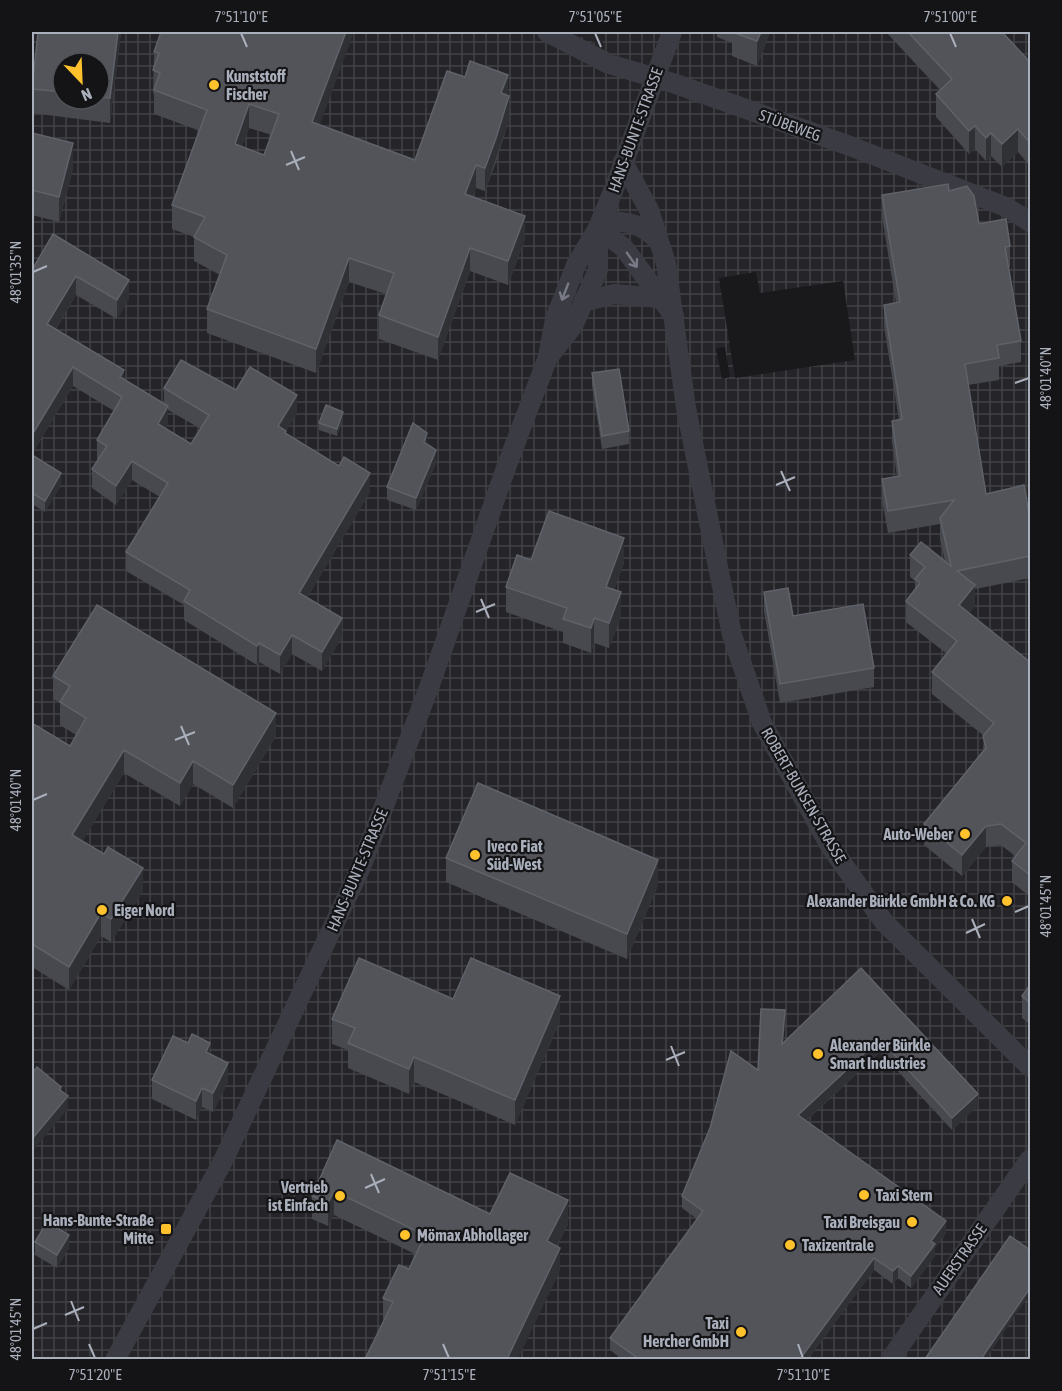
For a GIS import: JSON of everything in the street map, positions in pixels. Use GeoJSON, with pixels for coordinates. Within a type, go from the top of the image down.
{"type":"FeatureCollection","features":[{"type":"Feature","properties":{"kind":"street","name":"STÜBEWEG"},"geometry":{"type":"LineString","coordinates":[[547,32],[609,64],[850,146],[1006,207],[1030,222]]}},
{"type":"Feature","properties":{"kind":"street","name":"HANS-BUNTE-STRASSE"},"geometry":{"type":"LineString","coordinates":[[115,1359],[228,1152],[361,867],[431,682],[507,465],[548,357],[559,308],[576,265],[600,224],[672,32]]}},
{"type":"Feature","properties":{"kind":"street","name":"ROBERT-BUNSEN-STRASSE"},"geometry":{"type":"LineString","coordinates":[[623,162],[650,210],[666,263],[686,408],[727,612],[746,679],[762,723],[830,846],[884,922],[1030,1067]]}},
{"type":"Feature","properties":{"kind":"street"},"geometry":{"type":"LineString","coordinates":[[600,224],[633,222],[648,229],[660,243]]}},
{"type":"Feature","properties":{"kind":"street","name":"HANS-BUNTE-STRASSE"},"geometry":{"type":"LineString","coordinates":[[548,357],[573,326],[598,270],[600,224]]}},
{"type":"Feature","properties":{"kind":"street"},"geometry":{"type":"LineString","coordinates":[[600,224],[624,248],[674,316]]}},
{"type":"Feature","properties":{"kind":"street"},"geometry":{"type":"LineString","coordinates":[[583,302],[614,294],[659,298]]}},
{"type":"Feature","properties":{"kind":"street","name":"AUERSTRASSE"},"geometry":{"type":"LineString","coordinates":[[890,1359],[1030,1159]]}},
{"type":"Feature","properties":{"kind":"shaded area"},"geometry":{"type":"Polygon","coordinates":[[[32,32],[573,32],[603,47],[601,32],[1030,32],[1030,1359],[32,1359],[32,32]],[[756,272],[719,278],[735,378],[855,360],[843,281],[760,293],[756,272]],[[725,347],[716,348],[722,379],[730,377],[725,347]]]}},
{"type":"Feature","properties":{"kind":"shaded area"},"geometry":{"type":"Polygon","coordinates":[[[573,32],[601,32],[603,47],[573,32]]]}},
{"type":"Feature","properties":{"kind":"building"},"geometry":{"type":"Polygon","coordinates":[[[38,32],[118,32],[111,90],[111,51],[51,51],[51,91],[32,89],[38,32]]]}},
{"type":"Feature","properties":{"kind":"building"},"geometry":{"type":"Polygon","coordinates":[[[161,32],[346,32],[312,122],[415,160],[447,71],[465,77],[470,61],[508,75],[501,93],[509,96],[496,138],[485,168],[476,165],[465,194],[525,216],[508,261],[470,248],[438,337],[379,315],[394,273],[349,258],[316,349],[207,309],[227,255],[194,237],[205,217],[172,205],[207,110],[154,90],[160,73],[153,70],[159,53],[154,52],[161,32]],[[249,104],[235,144],[264,155],[279,114],[249,104]]]}},
{"type":"Feature","properties":{"kind":"building"},"geometry":{"type":"Polygon","coordinates":[[[732,32],[761,32],[757,41],[732,32]]]}},
{"type":"Feature","properties":{"kind":"building"},"geometry":{"type":"Polygon","coordinates":[[[908,32],[1002,32],[1030,62],[1030,143],[1018,129],[1002,144],[991,133],[986,138],[975,126],[969,131],[936,94],[952,79],[908,32]]]}},
{"type":"Feature","properties":{"kind":"building"},"geometry":{"type":"Polygon","coordinates":[[[32,133],[73,143],[59,197],[32,190],[32,133]]]}},
{"type":"Feature","properties":{"kind":"building"},"geometry":{"type":"Polygon","coordinates":[[[948,184],[949,191],[967,186],[974,196],[979,224],[1006,219],[1010,246],[1005,247],[1021,341],[997,345],[999,358],[965,364],[986,494],[1024,485],[1030,519],[1030,556],[957,571],[975,585],[959,605],[1030,662],[1030,875],[1012,861],[1026,843],[1001,824],[986,826],[962,855],[924,824],[986,748],[983,736],[994,723],[932,672],[957,641],[906,601],[920,583],[915,579],[925,567],[910,555],[921,542],[951,566],[940,518],[954,500],[888,511],[882,479],[900,476],[892,421],[902,419],[884,305],[900,302],[882,195],[948,184]]]}},
{"type":"Feature","properties":{"kind":"building"},"geometry":{"type":"Polygon","coordinates":[[[53,234],[129,280],[117,300],[76,276],[47,324],[124,370],[120,377],[168,406],[158,424],[191,444],[209,415],[164,388],[181,360],[236,390],[250,367],[297,395],[278,426],[286,431],[285,433],[339,466],[344,457],[370,473],[299,593],[342,618],[322,652],[292,635],[280,655],[259,643],[257,646],[184,601],[190,590],[126,552],[168,483],[132,461],[116,486],[92,469],[107,446],[97,440],[122,397],[73,367],[32,435],[32,270],[53,234]]]}},
{"type":"Feature","properties":{"kind":"building"},"geometry":{"type":"Polygon","coordinates":[[[619,369],[629,431],[602,436],[592,373],[619,369]]]}},
{"type":"Feature","properties":{"kind":"building"},"geometry":{"type":"Polygon","coordinates":[[[326,405],[343,412],[337,429],[319,423],[326,405]]]}},
{"type":"Feature","properties":{"kind":"building"},"geometry":{"type":"Polygon","coordinates":[[[413,423],[427,433],[424,442],[436,450],[416,498],[387,487],[413,423]]]}},
{"type":"Feature","properties":{"kind":"building"},"geometry":{"type":"Polygon","coordinates":[[[32,455],[61,473],[45,501],[32,493],[32,455]]]}},
{"type":"Feature","properties":{"kind":"building"},"geometry":{"type":"Polygon","coordinates":[[[549,511],[624,538],[606,587],[621,592],[609,623],[594,618],[591,628],[563,619],[567,608],[506,587],[517,555],[531,560],[549,511]]]}},
{"type":"Feature","properties":{"kind":"building"},"geometry":{"type":"Polygon","coordinates":[[[788,588],[793,616],[863,604],[874,668],[780,684],[764,592],[788,588]]]}},
{"type":"Feature","properties":{"kind":"building"},"geometry":{"type":"Polygon","coordinates":[[[97,605],[276,713],[233,785],[193,761],[180,783],[124,750],[72,835],[104,854],[108,847],[143,868],[111,919],[101,913],[69,967],[32,944],[32,723],[70,746],[86,718],[60,702],[70,686],[53,676],[97,605]]]}},
{"type":"Feature","properties":{"kind":"building"},"geometry":{"type":"Polygon","coordinates":[[[478,783],[658,860],[627,934],[446,858],[478,783]]]}},
{"type":"Feature","properties":{"kind":"building"},"geometry":{"type":"Polygon","coordinates":[[[359,958],[453,999],[471,958],[560,996],[515,1100],[414,1057],[409,1069],[348,1043],[355,1028],[332,1019],[359,958]]]}},
{"type":"Feature","properties":{"kind":"building"},"geometry":{"type":"Polygon","coordinates":[[[861,968],[978,1094],[952,1118],[880,1039],[798,1115],[946,1221],[931,1241],[935,1244],[911,1276],[898,1266],[893,1271],[874,1258],[800,1359],[639,1359],[610,1338],[703,1211],[682,1196],[710,1128],[731,1051],[758,1070],[761,1009],[785,1010],[782,1044],[861,968]]]}},
{"type":"Feature","properties":{"kind":"building"},"geometry":{"type":"Polygon","coordinates":[[[1030,985],[1030,1003],[1022,996],[1030,985]]]}},
{"type":"Feature","properties":{"kind":"building"},"geometry":{"type":"Polygon","coordinates":[[[192,1034],[210,1043],[206,1052],[228,1063],[213,1093],[202,1088],[196,1101],[152,1080],[173,1036],[188,1043],[192,1034]]]}},
{"type":"Feature","properties":{"kind":"building"},"geometry":{"type":"Polygon","coordinates":[[[37,1067],[68,1096],[32,1139],[32,1073],[37,1067]]]}},
{"type":"Feature","properties":{"kind":"building"},"geometry":{"type":"Polygon","coordinates":[[[337,1140],[490,1214],[510,1173],[568,1200],[547,1241],[560,1248],[507,1359],[365,1359],[393,1302],[383,1298],[399,1265],[409,1269],[425,1235],[334,1191],[328,1203],[312,1196],[337,1140]]]}},
{"type":"Feature","properties":{"kind":"building"},"geometry":{"type":"Polygon","coordinates":[[[47,1222],[69,1235],[57,1255],[35,1242],[47,1222]]]}},
{"type":"Feature","properties":{"kind":"building"},"geometry":{"type":"Polygon","coordinates":[[[1010,1236],[1030,1250],[1030,1288],[981,1359],[925,1359],[1010,1236]]]}},
{"type":"Feature","properties":{"kind":"place","name":"Kunststoff Fischer"},"geometry":{"type":"Point","coordinates":[214,85]}},
{"type":"Feature","properties":{"kind":"place","name":"Auto-Weber"},"geometry":{"type":"Point","coordinates":[965,834]}},
{"type":"Feature","properties":{"kind":"place","name":"Iveco Fiat Süd-West"},"geometry":{"type":"Point","coordinates":[475,855]}},
{"type":"Feature","properties":{"kind":"place","name":"Alexander Bürkle GmbH & Co. KG"},"geometry":{"type":"Point","coordinates":[1007,901]}},
{"type":"Feature","properties":{"kind":"place","name":"Eiger Nord"},"geometry":{"type":"Point","coordinates":[102,910]}},
{"type":"Feature","properties":{"kind":"place","name":"Alexander Bürkle Smart Industries"},"geometry":{"type":"Point","coordinates":[818,1054]}},
{"type":"Feature","properties":{"kind":"place","name":"Taxi Stern"},"geometry":{"type":"Point","coordinates":[864,1195]}},
{"type":"Feature","properties":{"kind":"place","name":"Vertrieb ist Einfach"},"geometry":{"type":"Point","coordinates":[340,1196]}},
{"type":"Feature","properties":{"kind":"place","name":"Taxi Breisgau"},"geometry":{"type":"Point","coordinates":[912,1222]}},
{"type":"Feature","properties":{"kind":"place","name":"Hans-Bunte-Straße Mitte"},"geometry":{"type":"Point","coordinates":[166,1229]}},
{"type":"Feature","properties":{"kind":"place","name":"Mömax Abhollager"},"geometry":{"type":"Point","coordinates":[405,1235]}},
{"type":"Feature","properties":{"kind":"place","name":"Taxizentrale"},"geometry":{"type":"Point","coordinates":[790,1245]}},
{"type":"Feature","properties":{"kind":"place","name":"Taxi Hercher GmbH"},"geometry":{"type":"Point","coordinates":[741,1332]}}]}
